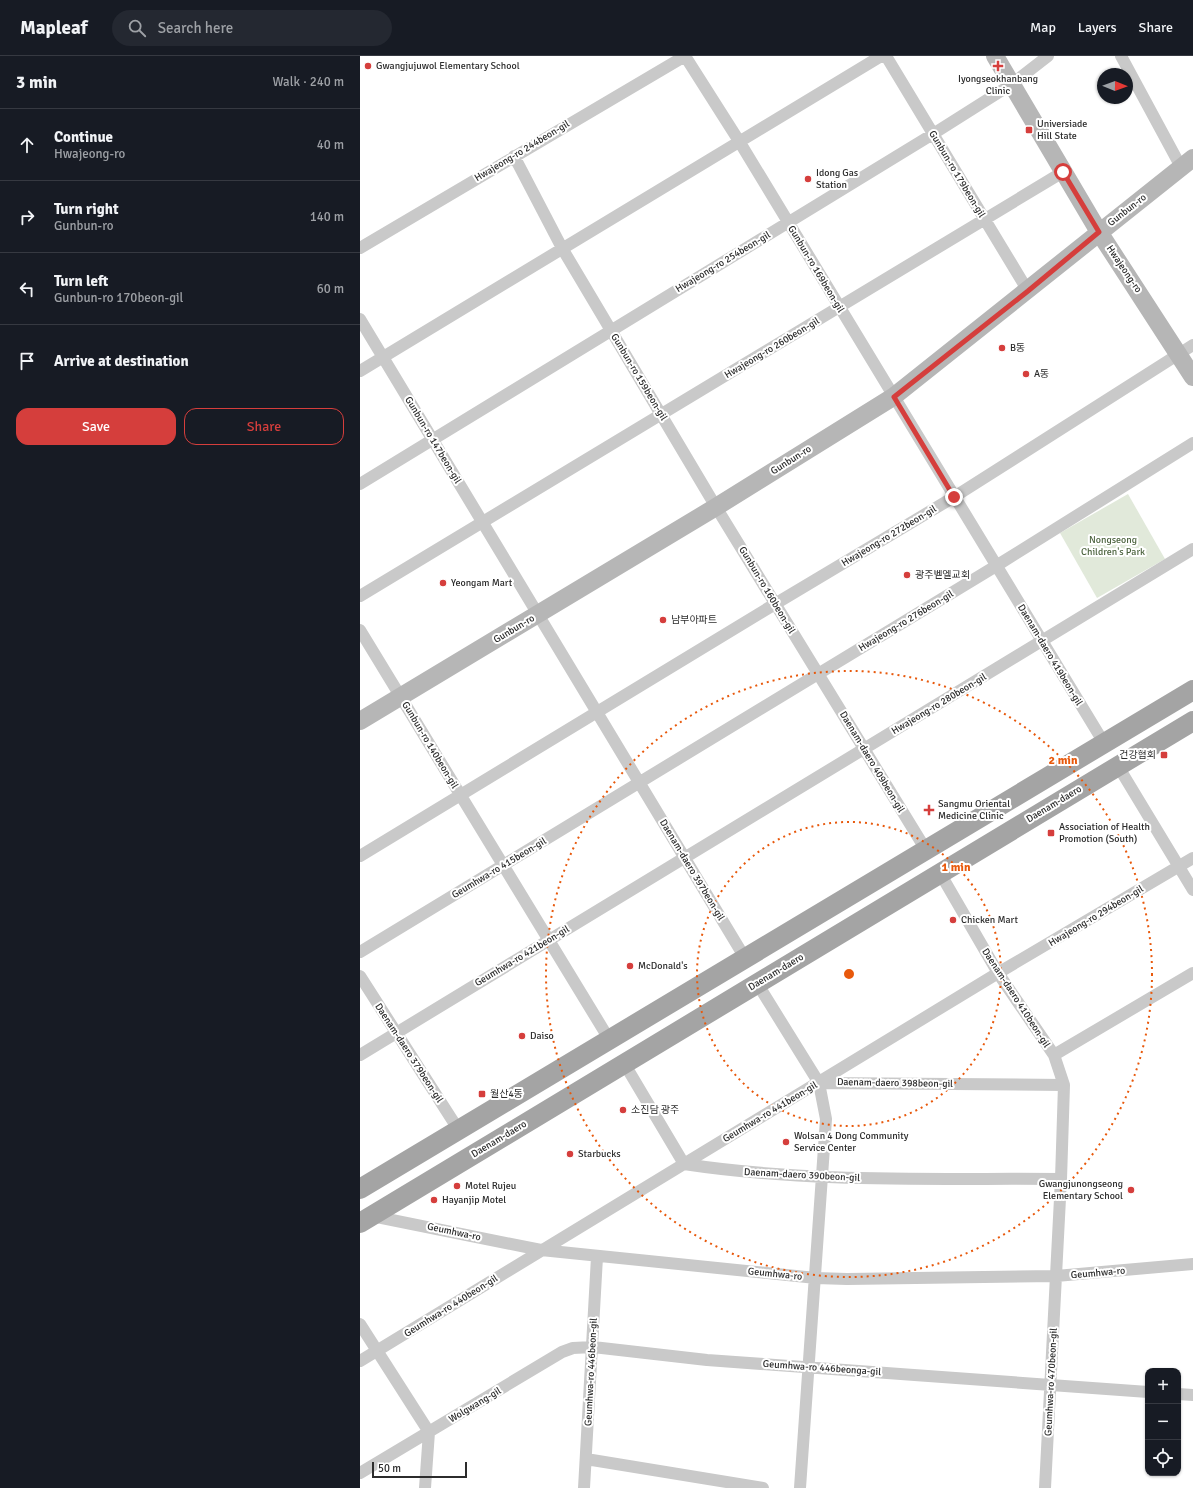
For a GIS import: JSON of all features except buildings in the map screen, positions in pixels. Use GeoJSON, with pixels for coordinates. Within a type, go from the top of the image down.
{"type":"FeatureCollection","features":[{"type":"Feature","properties":{"kind":"main road"},"geometry":{"type":"LineString","coordinates":[[360,1189],[1193,690]]}},
{"type":"Feature","properties":{"kind":"main road","name":"Daenam-daero"},"geometry":{"type":"LineString","coordinates":[[364,1218],[1193,720]]}},
{"type":"Feature","properties":{"kind":"street","name":"Gunbun-ro 169beon-gil"},"geometry":{"type":"LineString","coordinates":[[685,56],[739,141],[954,497]]}},
{"type":"Feature","properties":{"kind":"street","name":"Hwajeong-ro 244beon-gil"},"geometry":{"type":"LineString","coordinates":[[360,248],[685,56]]}},
{"type":"Feature","properties":{"kind":"street"},"geometry":{"type":"LineString","coordinates":[[360,372],[562,248],[881,56]]}},
{"type":"Feature","properties":{"kind":"street","name":"Gunbun-ro 179beon-gil"},"geometry":{"type":"LineString","coordinates":[[886,56],[1028,291]]}},
{"type":"Feature","properties":{"kind":"street","name":"Hwajeong-ro"},"geometry":{"type":"LineString","coordinates":[[996,56],[1099,232],[1186,349],[1193,377]]}},
{"type":"Feature","properties":{"kind":"street","name":"Hwajeong-ro 254beon-gil"},"geometry":{"type":"LineString","coordinates":[[360,484],[933,134],[1012,84],[1048,56]]}},
{"type":"Feature","properties":{"kind":"street"},"geometry":{"type":"LineString","coordinates":[[1121,56],[1187,162]]}},
{"type":"Feature","properties":{"kind":"street","name":"Gunbun-ro 159beon-gil"},"geometry":{"type":"LineString","coordinates":[[514,156],[562,248],[716,507]]}},
{"type":"Feature","properties":{"kind":"street","name":"Gunbun-ro"},"geometry":{"type":"LineString","coordinates":[[360,721],[716,507],[894,397],[1187,162]]}},
{"type":"Feature","properties":{"kind":"street","name":"Hwajeong-ro 260beon-gil"},"geometry":{"type":"LineString","coordinates":[[482,523],[1063,172]]}},
{"type":"Feature","properties":{"kind":"street","name":"Gunbun-ro 147beon-gil"},"geometry":{"type":"LineString","coordinates":[[360,320],[596,712]]}},
{"type":"Feature","properties":{"kind":"street","name":"Hwajeong-ro 272beon-gil"},"geometry":{"type":"LineString","coordinates":[[596,712],[954,497],[1186,349]]}},
{"type":"Feature","properties":{"kind":"street","name":"Hwajeong-ro 276beon-gil"},"geometry":{"type":"LineString","coordinates":[[639,783],[996,566],[1193,444]]}},
{"type":"Feature","properties":{"kind":"street","name":"Daenam-daero 419beon-gil"},"geometry":{"type":"LineString","coordinates":[[954,497],[1104,743]]}},
{"type":"Feature","properties":{"kind":"street","name":"Gunbun-ro 160beon-gil"},"geometry":{"type":"LineString","coordinates":[[716,507],[818,674]]}},
{"type":"Feature","properties":{"kind":"street"},"geometry":{"type":"LineString","coordinates":[[360,596],[482,523]]}},
{"type":"Feature","properties":{"kind":"street","name":"Hwajeong-ro 280beon-gil"},"geometry":{"type":"LineString","coordinates":[[684,858],[1193,549]]}},
{"type":"Feature","properties":{"kind":"street","name":"Gunbun-ro 140beon-gil"},"geometry":{"type":"LineString","coordinates":[[360,630],[609,1039]]}},
{"type":"Feature","properties":{"kind":"street","name":"Daenam-daero 409beon-gil"},"geometry":{"type":"LineString","coordinates":[[818,674],[926,850]]}},
{"type":"Feature","properties":{"kind":"street","name":"Gunbun-ro 140beon-gil"},"geometry":{"type":"LineString","coordinates":[[360,856],[596,712]]}},
{"type":"Feature","properties":{"kind":"street","name":"Daenam-daero 397beon-gil"},"geometry":{"type":"LineString","coordinates":[[596,712],[745,958]]}},
{"type":"Feature","properties":{"kind":"street"},"geometry":{"type":"LineString","coordinates":[[1118,766],[1193,890]]}},
{"type":"Feature","properties":{"kind":"street","name":"Geumhwa-ro 415beon-gil"},"geometry":{"type":"LineString","coordinates":[[360,952],[639,783]]}},
{"type":"Feature","properties":{"kind":"street","name":"Geumhwa-ro 421beon-gil"},"geometry":{"type":"LineString","coordinates":[[360,1054],[684,858]]}},
{"type":"Feature","properties":{"kind":"street","name":"Hwajeong-ro 294beon-gil"},"geometry":{"type":"LineString","coordinates":[[998,973],[1193,858]]}},
{"type":"Feature","properties":{"kind":"street","name":"Daenam-daero 410beon-gil"},"geometry":{"type":"LineString","coordinates":[[940,873],[998,973],[1054,1055],[1193,973]]}},
{"type":"Feature","properties":{"kind":"street","name":"Geumhwa-ro 441beon-gil"},"geometry":{"type":"LineString","coordinates":[[541,1250],[998,973]]}},
{"type":"Feature","properties":{"kind":"street","name":"Daenam-daero 379beon-gil"},"geometry":{"type":"LineString","coordinates":[[360,976],[458,1129]]}},
{"type":"Feature","properties":{"kind":"street"},"geometry":{"type":"LineString","coordinates":[[757,983],[820,1082],[826,1119],[816,1278],[808,1367],[800,1488]]}},
{"type":"Feature","properties":{"kind":"street","name":"Geumhwa-ro 470beon-gil"},"geometry":{"type":"LineString","coordinates":[[1046,1488],[1062,1179],[1064,1085],[1054,1055]]}},
{"type":"Feature","properties":{"kind":"street"},"geometry":{"type":"LineString","coordinates":[[624,1063],[684,1164]]}},
{"type":"Feature","properties":{"kind":"street","name":"Daenam-daero 398beon-gil"},"geometry":{"type":"LineString","coordinates":[[820,1082],[1064,1085]]}},
{"type":"Feature","properties":{"kind":"street","name":"Daenam-daero 390beon-gil"},"geometry":{"type":"LineString","coordinates":[[684,1164],[722,1170],[822,1178],[1062,1179]]}},
{"type":"Feature","properties":{"kind":"street","name":"Geumhwa-ro"},"geometry":{"type":"LineString","coordinates":[[364,1218],[541,1250],[597,1257],[816,1278],[847,1279],[1056,1276],[1193,1264]]}},
{"type":"Feature","properties":{"kind":"street","name":"Geumhwa-ro 440beon-gil"},"geometry":{"type":"LineString","coordinates":[[360,1362],[541,1250]]}},
{"type":"Feature","properties":{"kind":"street","name":"Geumhwa-ro 446beon-gil"},"geometry":{"type":"LineString","coordinates":[[584,1488],[597,1257]]}},
{"type":"Feature","properties":{"kind":"street"},"geometry":{"type":"LineString","coordinates":[[360,1324],[430,1432],[425,1488]]}},
{"type":"Feature","properties":{"kind":"street","name":"Geumhwa-ro 446beonga-gil"},"geometry":{"type":"LineString","coordinates":[[593,1347],[707,1360],[1145,1392]]}},
{"type":"Feature","properties":{"kind":"street","name":"Wolgwang-gil"},"geometry":{"type":"LineString","coordinates":[[360,1473],[566,1349],[593,1347]]}},
{"type":"Feature","properties":{"kind":"street"},"geometry":{"type":"LineString","coordinates":[[1181,1394],[1193,1395]]}},
{"type":"Feature","properties":{"kind":"street"},"geometry":{"type":"LineString","coordinates":[[586,1459],[763,1488]]}},
{"type":"Feature","properties":{"kind":"green space","name":"Nongseong Children's Park"},"geometry":{"type":"Polygon","coordinates":[[[1128,494],[1165,559],[1097,598],[1060,533],[1128,494]]]}},
{"type":"Feature","properties":{"kind":"place","name":"Gwangjujuwol Elementary School"},"geometry":{"type":"Point","coordinates":[368,66]}},
{"type":"Feature","properties":{"kind":"place","name":"Iyongseokhanbang Clinic"},"geometry":{"type":"Point","coordinates":[998,66]}},
{"type":"Feature","properties":{"kind":"place","name":"Universiade Hill State"},"geometry":{"type":"Point","coordinates":[1029,130]}},
{"type":"Feature","properties":{"kind":"place","name":"Idong Gas Station"},"geometry":{"type":"Point","coordinates":[808,179]}},
{"type":"Feature","properties":{"kind":"place","name":"B동"},"geometry":{"type":"Point","coordinates":[1002,348]}},
{"type":"Feature","properties":{"kind":"place","name":"A동"},"geometry":{"type":"Point","coordinates":[1026,374]}},
{"type":"Feature","properties":{"kind":"place","name":"광주벧엘교회"},"geometry":{"type":"Point","coordinates":[907,575]}},
{"type":"Feature","properties":{"kind":"place","name":"Yeongam Mart"},"geometry":{"type":"Point","coordinates":[443,583]}},
{"type":"Feature","properties":{"kind":"place","name":"남부아파트"},"geometry":{"type":"Point","coordinates":[663,620]}},
{"type":"Feature","properties":{"kind":"place","name":"건강협회"},"geometry":{"type":"Point","coordinates":[1164,755]}},
{"type":"Feature","properties":{"kind":"place","name":"Sangmu Oriental Medicine Clinic"},"geometry":{"type":"Point","coordinates":[929,810]}},
{"type":"Feature","properties":{"kind":"place","name":"Association of Health Promotion (South)"},"geometry":{"type":"Point","coordinates":[1051,833]}},
{"type":"Feature","properties":{"kind":"place","name":"Chicken Mart"},"geometry":{"type":"Point","coordinates":[953,920]}},
{"type":"Feature","properties":{"kind":"place","name":"McDonald's"},"geometry":{"type":"Point","coordinates":[630,966]}},
{"type":"Feature","properties":{"kind":"place","name":"Daiso"},"geometry":{"type":"Point","coordinates":[522,1036]}},
{"type":"Feature","properties":{"kind":"place","name":"월산4동"},"geometry":{"type":"Point","coordinates":[482,1094]}},
{"type":"Feature","properties":{"kind":"place","name":"소진담 광주"},"geometry":{"type":"Point","coordinates":[623,1110]}},
{"type":"Feature","properties":{"kind":"place","name":"Wolsan 4 Dong Community Service Center"},"geometry":{"type":"Point","coordinates":[786,1142]}},
{"type":"Feature","properties":{"kind":"place","name":"Starbucks"},"geometry":{"type":"Point","coordinates":[570,1154]}},
{"type":"Feature","properties":{"kind":"place","name":"Motel Rujeu"},"geometry":{"type":"Point","coordinates":[457,1186]}},
{"type":"Feature","properties":{"kind":"place","name":"Gwangjunongseong Elementary School"},"geometry":{"type":"Point","coordinates":[1131,1190]}},
{"type":"Feature","properties":{"kind":"place","name":"Hayanjip Motel"},"geometry":{"type":"Point","coordinates":[434,1200]}},
{"type":"Feature","properties":{"kind":"route"},"geometry":{"type":"LineString","coordinates":[[954,497],[894,397],[1028,291],[1099,232],[1063,172]]}}]}
